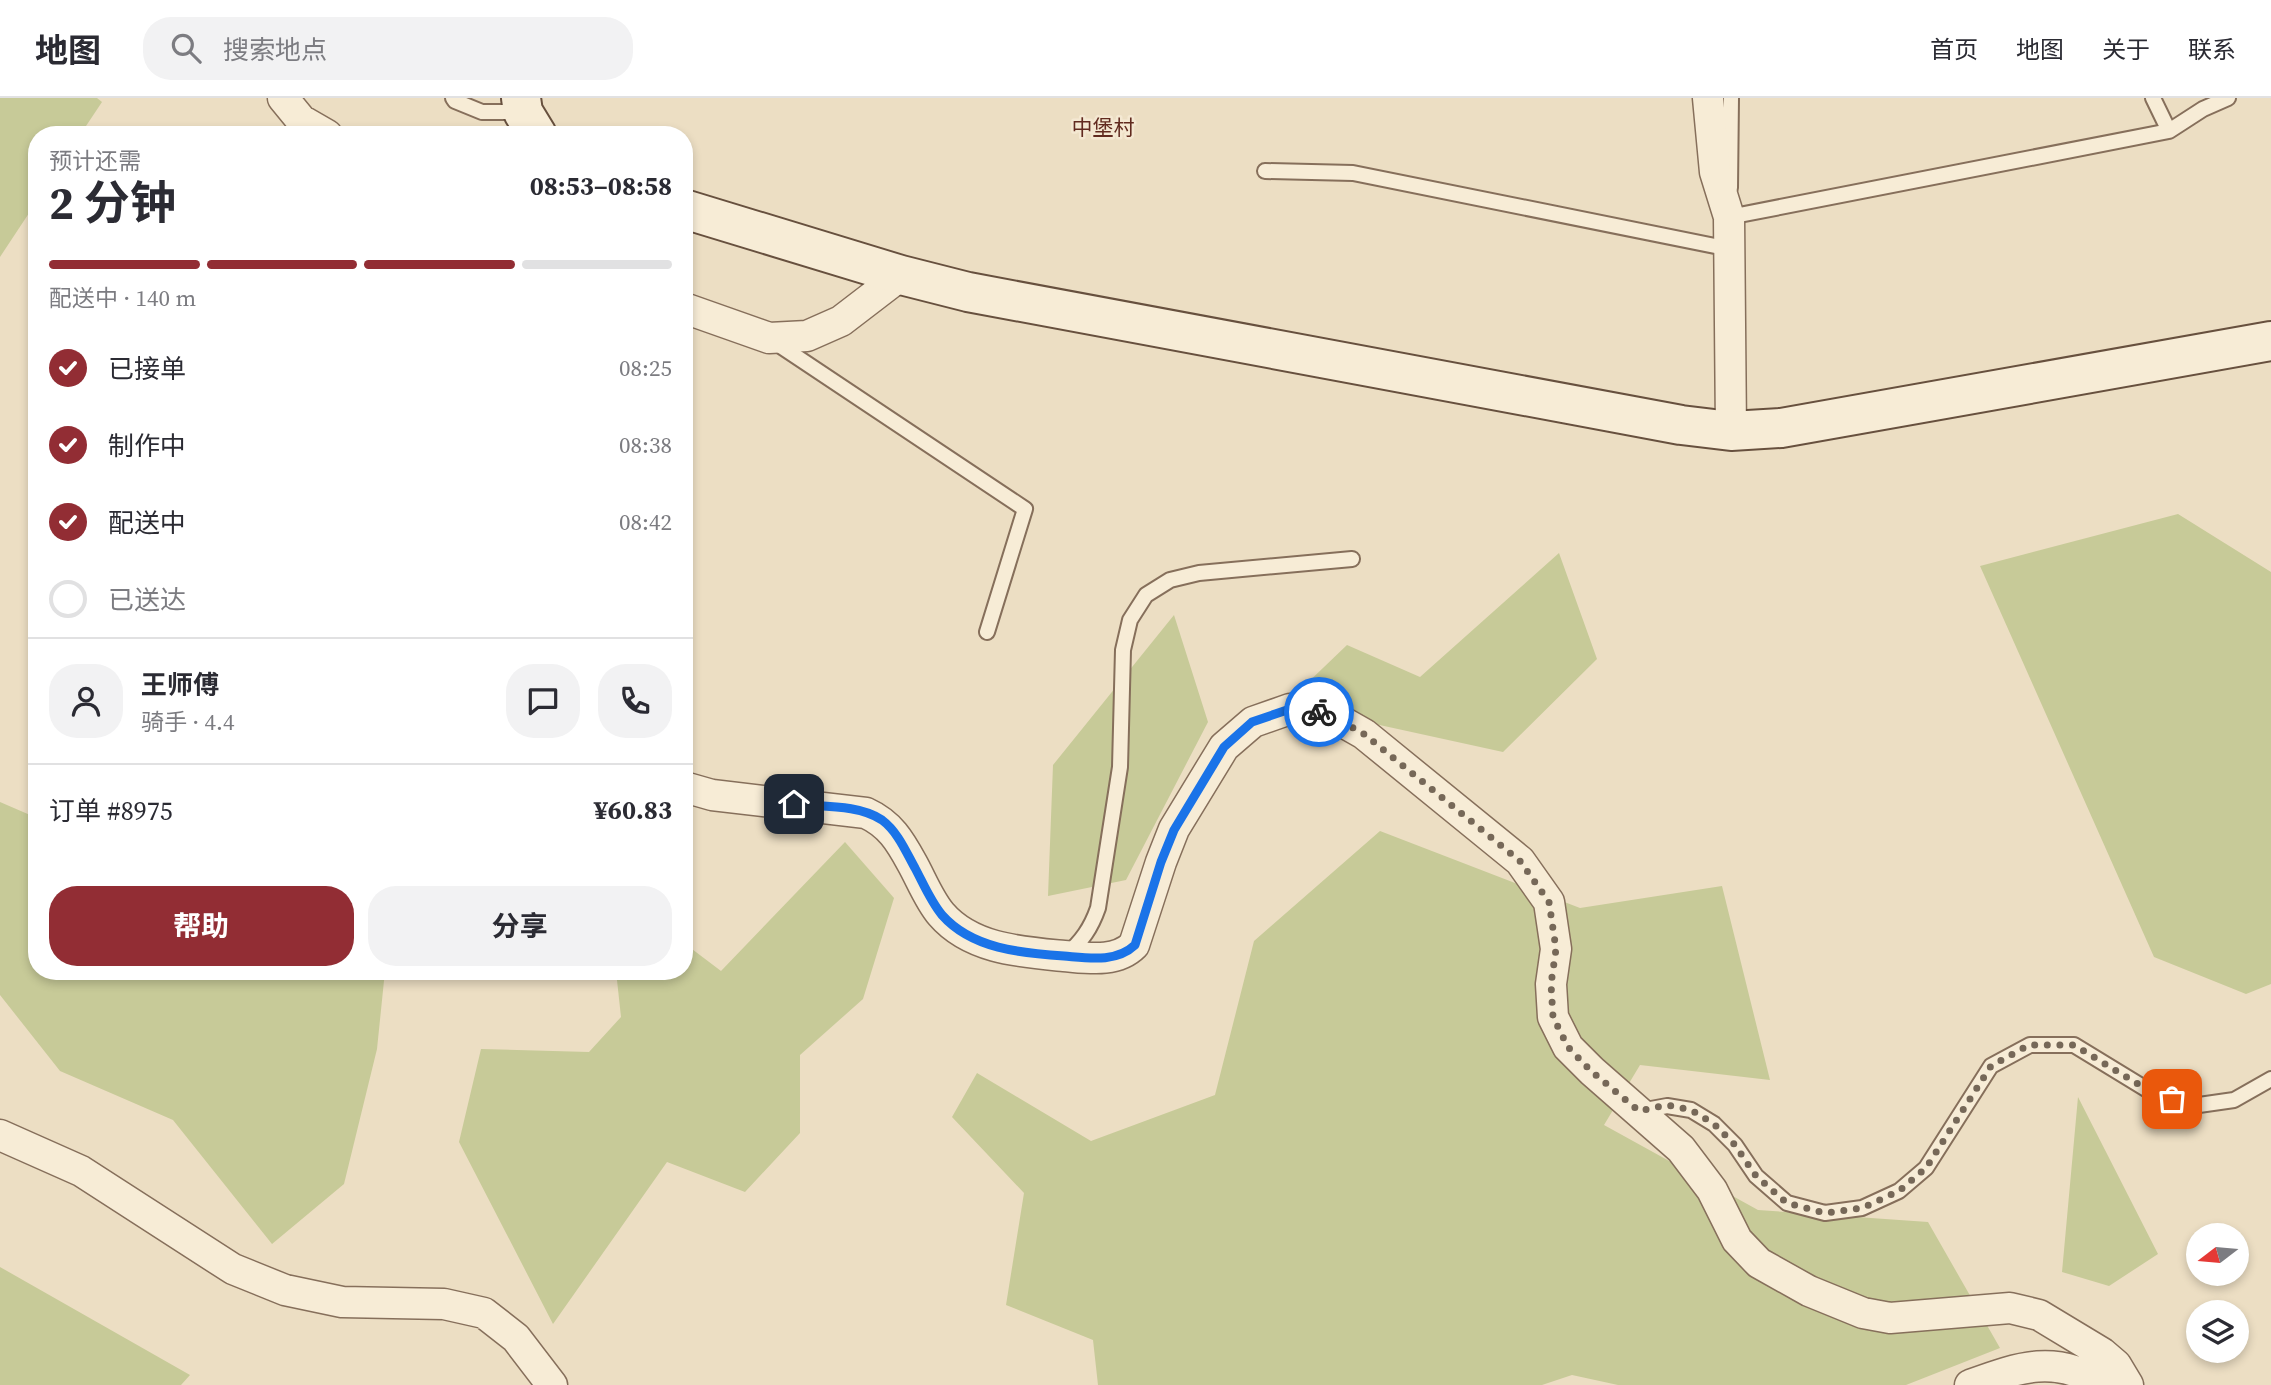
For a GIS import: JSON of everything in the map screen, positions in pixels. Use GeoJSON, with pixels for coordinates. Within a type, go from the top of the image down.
{"type":"FeatureCollection","features":[{"type":"Feature","properties":{"kind":"street"},"geometry":{"type":"LineString","coordinates":[[283,98],[301,120],[311,126]]}},
{"type":"Feature","properties":{"kind":"street"},"geometry":{"type":"LineString","coordinates":[[1708,98],[1715,172],[1729,217],[1731,431]]}},
{"type":"Feature","properties":{"kind":"street"},"geometry":{"type":"LineString","coordinates":[[693,212],[901,275],[981,295],[1667,422],[1731,431],[1781,428],[2271,341]]}},
{"type":"Feature","properties":{"kind":"street"},"geometry":{"type":"LineString","coordinates":[[693,311],[769,338],[807,336],[841,321],[901,275]]}},
{"type":"Feature","properties":{"kind":"street"},"geometry":{"type":"LineString","coordinates":[[693,790],[712,795],[866,813],[882,820],[896,835],[940,913],[958,930],[978,942],[1032,953],[1108,957],[1125,954],[1135,945],[1174,830],[1224,747],[1252,722],[1290,709],[1327,713],[1364,734],[1520,861],[1549,902],[1556,949],[1551,984],[1553,1017],[1568,1047],[1591,1071],[1681,1149],[1698,1168],[1737,1240],[1759,1263],[1809,1290],[1863,1313],[1890,1318],[2010,1308],[2039,1315],[2102,1353],[2116,1365],[2128,1385]]}},
{"type":"Feature","properties":{"kind":"street"},"geometry":{"type":"LineString","coordinates":[[0,1135],[81,1171],[233,1269],[285,1290],[342,1302],[444,1304],[484,1313],[516,1338],[552,1385]]}},
{"type":"Feature","properties":{"kind":"street"},"geometry":{"type":"LineString","coordinates":[[1970,1385],[2021,1367],[2046,1365],[2072,1370],[2102,1385]]}},
{"type":"Feature","properties":{"kind":"lane"},"geometry":{"type":"LineString","coordinates":[[453,98],[482,112],[527,115]]}},
{"type":"Feature","properties":{"kind":"lane"},"geometry":{"type":"LineString","coordinates":[[1731,98],[1729,217],[2169,131],[2203,108],[2228,98]]}},
{"type":"Feature","properties":{"kind":"lane"},"geometry":{"type":"LineString","coordinates":[[2153,98],[2169,131]]}},
{"type":"Feature","properties":{"kind":"lane"},"geometry":{"type":"LineString","coordinates":[[1265,171],[1353,173],[1730,249]]}},
{"type":"Feature","properties":{"kind":"lane"},"geometry":{"type":"LineString","coordinates":[[769,338],[1025,509],[986,632]]}},
{"type":"Feature","properties":{"kind":"lane"},"geometry":{"type":"LineString","coordinates":[[1065,956],[1091,927],[1098,908],[1120,766],[1123,650],[1130,620],[1146,595],[1170,580],[1199,573],[1352,559]]}},
{"type":"Feature","properties":{"kind":"lane"},"geometry":{"type":"LineString","coordinates":[[1639,1111],[1667,1105],[1691,1110],[1714,1124],[1735,1145],[1756,1176],[1787,1203],[1825,1213],[1862,1208],[1899,1191],[1926,1168],[1991,1066],[2029,1045],[2074,1045],[2151,1092],[2192,1105],[2234,1100],[2271,1079]]}},
{"type":"Feature","properties":{"kind":"green space"},"geometry":{"type":"Polygon","coordinates":[[[0,98],[97,98],[102,102],[86,126],[28,126],[28,215],[0,257],[0,98]]]}},
{"type":"Feature","properties":{"kind":"green space"},"geometry":{"type":"Polygon","coordinates":[[[2178,514],[2271,572],[2271,984],[2246,994],[2154,957],[1980,566],[2178,514]]]}},
{"type":"Feature","properties":{"kind":"green space"},"geometry":{"type":"Polygon","coordinates":[[[1559,553],[1597,659],[1503,752],[1375,724],[1300,690],[1347,645],[1420,677],[1559,553]]]}},
{"type":"Feature","properties":{"kind":"green space"},"geometry":{"type":"Polygon","coordinates":[[[1174,615],[1208,722],[1126,880],[1048,896],[1053,765],[1174,615]]]}},
{"type":"Feature","properties":{"kind":"green space"},"geometry":{"type":"Polygon","coordinates":[[[0,802],[28,814],[28,980],[384,980],[377,1049],[344,1184],[272,1244],[173,1120],[60,1071],[0,995],[0,802]]]}},
{"type":"Feature","properties":{"kind":"green space"},"geometry":{"type":"Polygon","coordinates":[[[1380,831],[1580,908],[1722,886],[1770,1080],[1640,1065],[1604,1125],[1758,1210],[1928,1222],[2000,1348],[1906,1385],[1618,1385],[1572,1375],[1542,1385],[1098,1385],[1093,1340],[1006,1305],[1024,1193],[952,1117],[977,1073],[1091,1141],[1215,1095],[1254,941],[1380,831]]]}},
{"type":"Feature","properties":{"kind":"green space"},"geometry":{"type":"Polygon","coordinates":[[[845,842],[894,898],[863,999],[800,1055],[800,1133],[745,1192],[667,1162],[553,1324],[459,1142],[481,1049],[589,1052],[621,1017],[617,980],[693,980],[693,950],[721,971],[845,842]]]}},
{"type":"Feature","properties":{"kind":"green space"},"geometry":{"type":"Polygon","coordinates":[[[2078,1097],[2158,1254],[2109,1286],[2062,1272],[2078,1097]]]}},
{"type":"Feature","properties":{"kind":"green space"},"geometry":{"type":"Polygon","coordinates":[[[0,1267],[190,1375],[181,1385],[0,1385],[0,1267]]]}},
{"type":"Feature","properties":{"kind":"way so far"},"geometry":{"type":"LineString","coordinates":[[1319,712],[1327,713],[1364,734],[1520,861],[1549,902],[1556,949],[1551,984],[1553,1017],[1568,1047],[1591,1071],[1639,1111],[1667,1105],[1691,1110],[1714,1124],[1735,1145],[1756,1176],[1787,1203],[1825,1213],[1862,1208],[1899,1191],[1926,1168],[1991,1066],[2029,1045],[2074,1045],[2151,1092],[2172,1099]]}},
{"type":"Feature","properties":{"kind":"district","name":"中堡村"},"geometry":{"type":"Point","coordinates":[1103,127]}},
{"type":"Feature","properties":{"kind":"route"},"geometry":{"type":"LineString","coordinates":[[794,804],[848,809],[882,820],[896,835],[940,913],[958,930],[978,942],[1032,953],[1108,957],[1125,954],[1135,945],[1174,830],[1224,747],[1252,722],[1290,709],[1319,712]]}}]}
